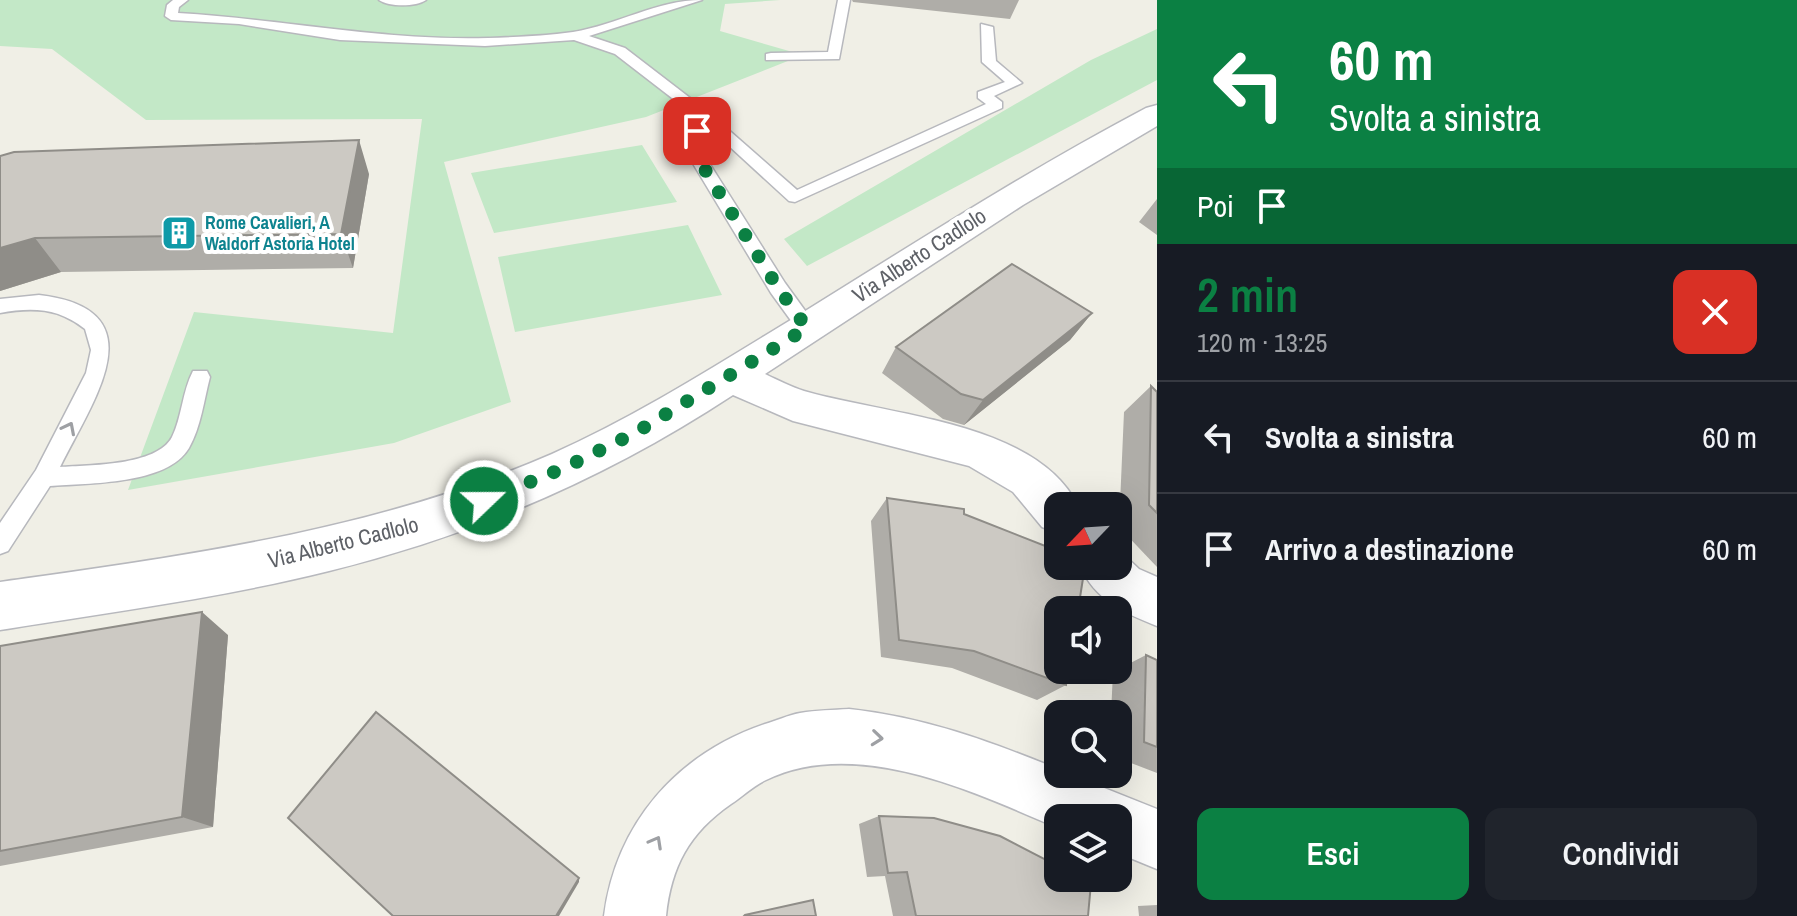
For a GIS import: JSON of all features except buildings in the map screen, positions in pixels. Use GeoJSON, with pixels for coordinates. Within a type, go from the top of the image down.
{"type":"FeatureCollection","features":[{"type":"Feature","properties":{"kind":"street","name":"Via Alberto Cadlolo"},"geometry":{"type":"LineString","coordinates":[[0,606],[276,561],[399,529],[484,501],[602,451],[731,376],[1027,185],[1157,114]]}},
{"type":"Feature","properties":{"kind":"street"},"geometry":{"type":"LineString","coordinates":[[731,376],[793,405],[980,451],[1029,479],[1044,497]]}},
{"type":"Feature","properties":{"kind":"street"},"geometry":{"type":"LineString","coordinates":[[1117,580],[1157,602]]}},
{"type":"Feature","properties":{"kind":"street"},"geometry":{"type":"LineString","coordinates":[[635,916],[636,896],[643,871],[671,817],[717,776],[744,758],[773,746],[804,739],[856,736],[909,742],[1068,804]]}},
{"type":"Feature","properties":{"kind":"street"},"geometry":{"type":"LineString","coordinates":[[1132,829],[1157,839]]}},
{"type":"Feature","properties":{"kind":"lane"},"geometry":{"type":"LineString","coordinates":[[182,0],[173,5],[171,16],[239,20],[340,36],[485,42],[575,36],[696,0]]}},
{"type":"Feature","properties":{"kind":"lane"},"geometry":{"type":"LineString","coordinates":[[385,0],[420,0]]}},
{"type":"Feature","properties":{"kind":"lane"},"geometry":{"type":"LineString","coordinates":[[771,57],[834,56],[844,0]]}},
{"type":"Feature","properties":{"kind":"lane"},"geometry":{"type":"LineString","coordinates":[[575,36],[620,51],[702,114],[795,197],[997,105],[983,95],[1015,83],[989,62],[986,27]]}},
{"type":"Feature","properties":{"kind":"lane"},"geometry":{"type":"LineString","coordinates":[[702,114],[691,147],[778,288],[807,328]]}},
{"type":"Feature","properties":{"kind":"lane"},"geometry":{"type":"LineString","coordinates":[[0,306],[35,301],[63,305],[94,326],[101,350],[96,373],[44,477],[0,543]]}},
{"type":"Feature","properties":{"kind":"lane"},"geometry":{"type":"LineString","coordinates":[[44,477],[147,467],[167,458],[180,444],[200,377]]}},
{"type":"Feature","properties":{"kind":"green space"},"geometry":{"type":"Polygon","coordinates":[[[0,0],[780,0],[725,4],[720,31],[803,55],[646,117],[444,162],[511,402],[394,443],[128,490],[194,312],[393,333],[422,119],[146,120],[52,49],[0,46],[0,0]]]}},
{"type":"Feature","properties":{"kind":"green space"},"geometry":{"type":"Polygon","coordinates":[[[1157,29],[1157,80],[807,266],[784,239],[1091,60],[1157,29]]]}},
{"type":"Feature","properties":{"kind":"green space"},"geometry":{"type":"Polygon","coordinates":[[[642,145],[677,202],[494,233],[471,173],[642,145]]]}},
{"type":"Feature","properties":{"kind":"green space"},"geometry":{"type":"Polygon","coordinates":[[[688,225],[722,295],[515,332],[498,257],[688,225]]]}},
{"type":"Feature","properties":{"kind":"place","name":"Rome Cavalieri, A Waldorf Astoria Hotel"},"geometry":{"type":"Point","coordinates":[179,233]}},
{"type":"Feature","properties":{"kind":"route"},"geometry":{"type":"LineString","coordinates":[[484,501],[602,451],[708,391],[807,328],[778,288],[691,147],[697,131]]}}]}
